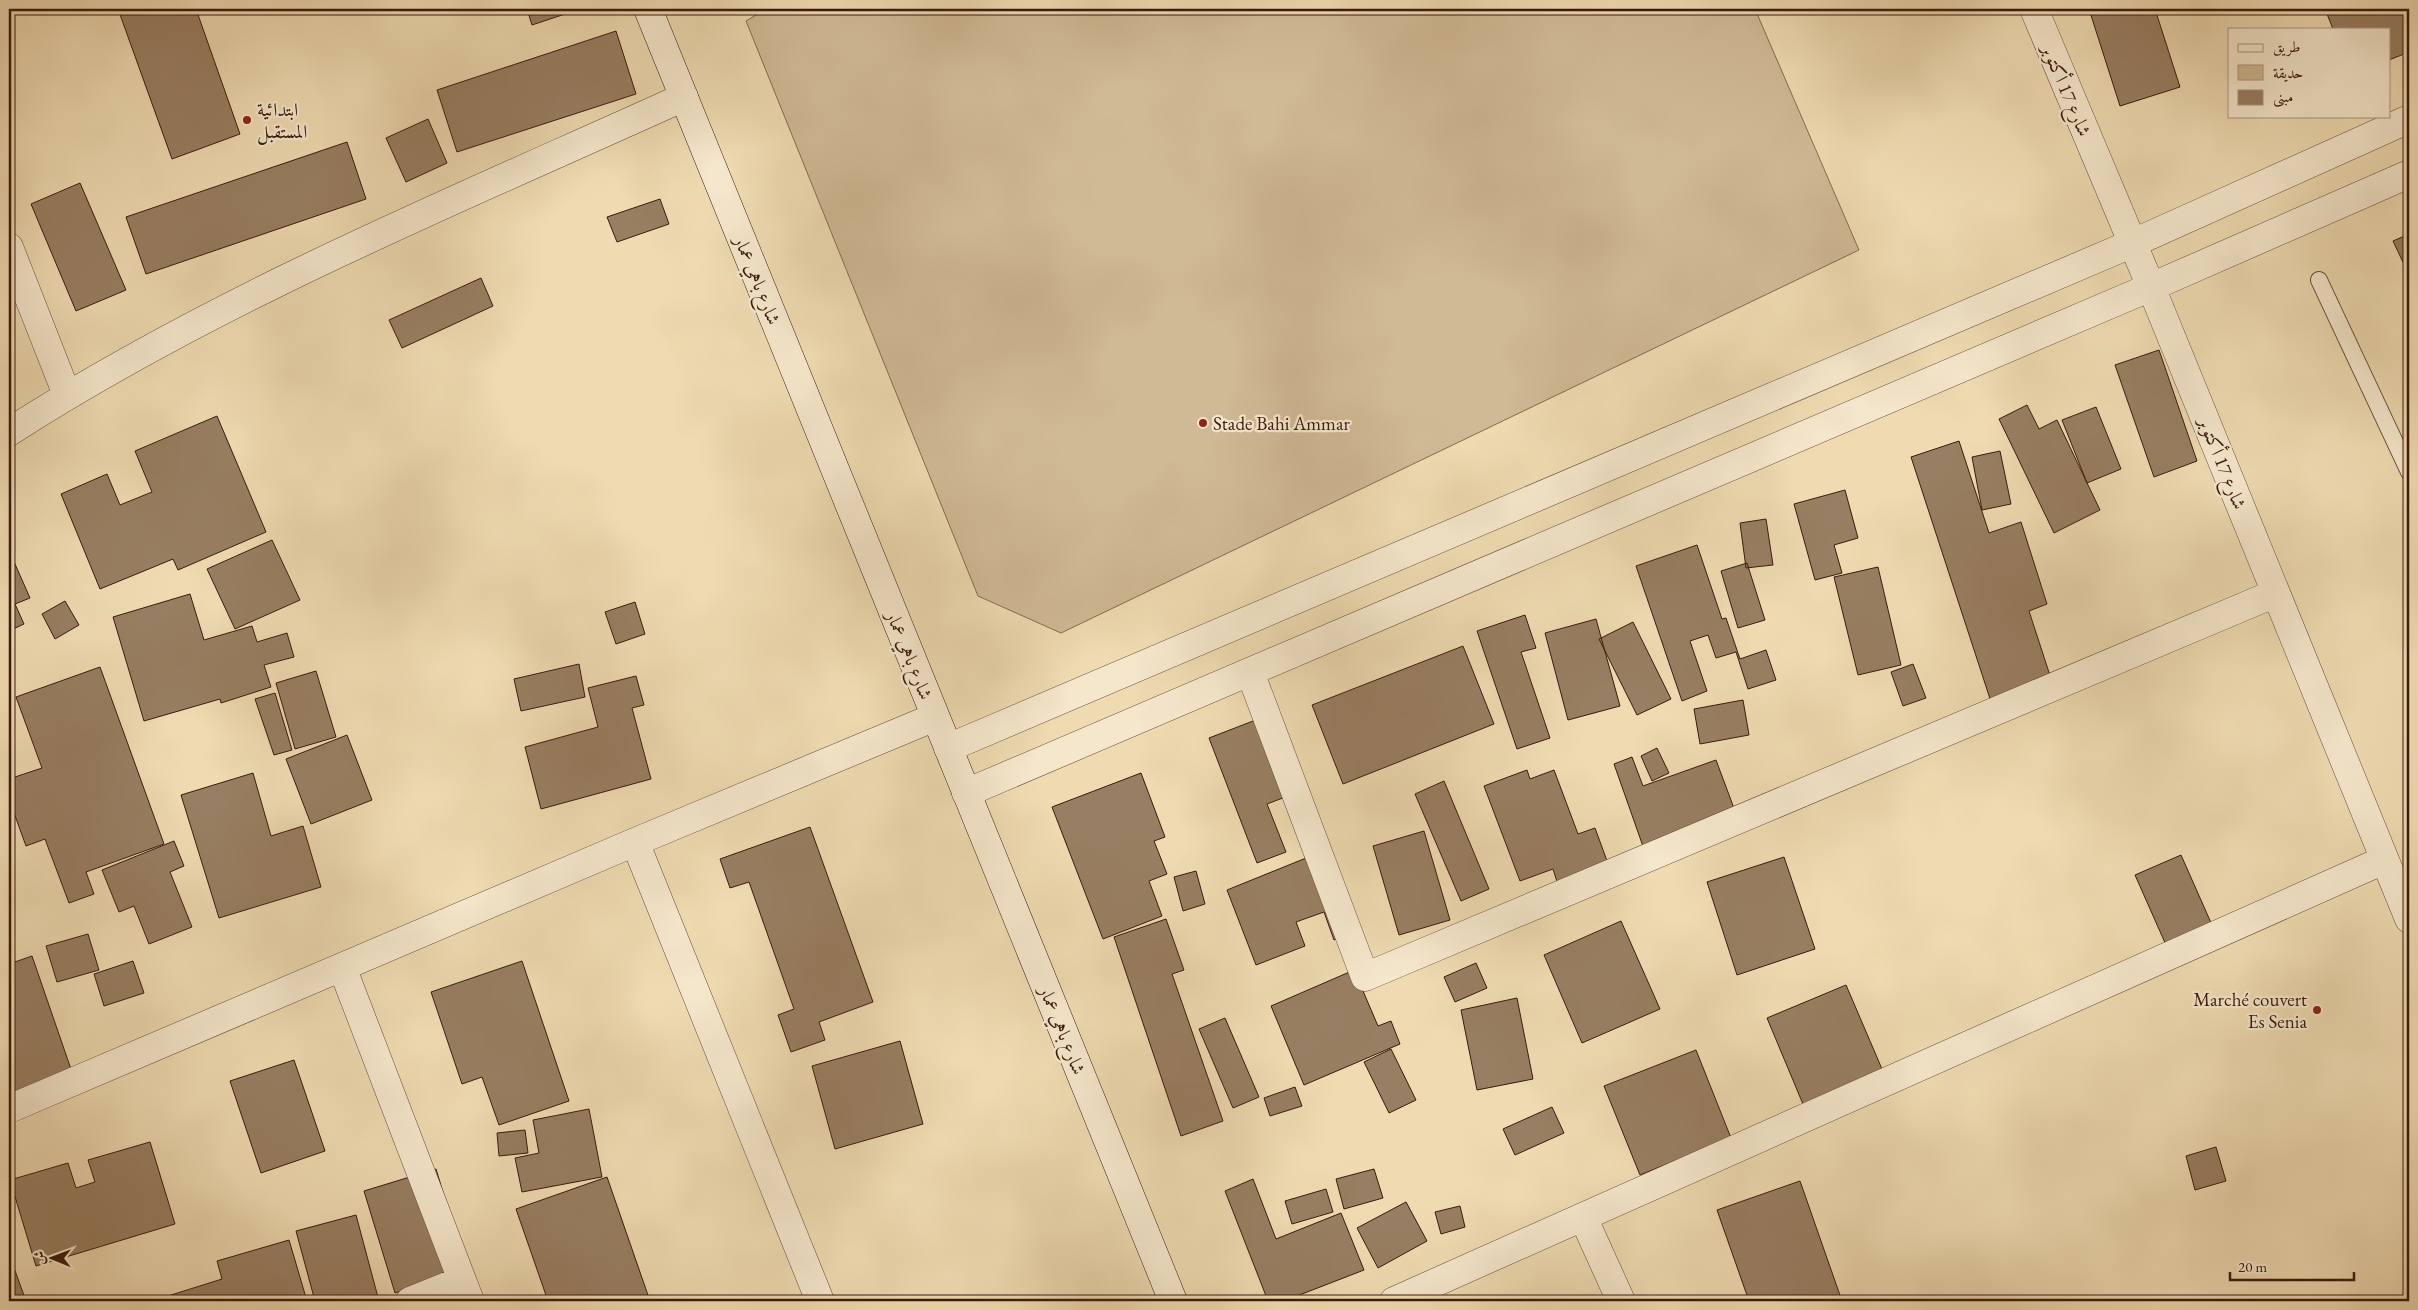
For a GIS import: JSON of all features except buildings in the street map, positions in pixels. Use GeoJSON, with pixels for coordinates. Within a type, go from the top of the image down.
{"type":"FeatureCollection","features":[{"type":"Feature","properties":{"kind":"street","name":"شارع باهي عمار"},"geometry":{"type":"LineString","coordinates":[[648,9],[1173,1301]]}},
{"type":"Feature","properties":{"kind":"street","name":"شارع 17 أكتوبر"},"geometry":{"type":"LineString","coordinates":[[2034,9],[2151,288],[2409,920]]}},
{"type":"Feature","properties":{"kind":"street"},"geometry":{"type":"LineString","coordinates":[[9,432],[67,395],[255,292],[684,97]]}},
{"type":"Feature","properties":{"kind":"street"},"geometry":{"type":"LineString","coordinates":[[948,748],[2132,244],[2409,119]]}},
{"type":"Feature","properties":{"kind":"street"},"geometry":{"type":"LineString","coordinates":[[966,793],[2151,288],[2409,174]]}},
{"type":"Feature","properties":{"kind":"street"},"geometry":{"type":"LineString","coordinates":[[9,247],[67,395]]}},
{"type":"Feature","properties":{"kind":"street"},"geometry":{"type":"LineString","coordinates":[[1250,672],[1365,977],[2276,593]]}},
{"type":"Feature","properties":{"kind":"street"},"geometry":{"type":"LineString","coordinates":[[9,1109],[635,842],[936,717]]}},
{"type":"Feature","properties":{"kind":"street"},"geometry":{"type":"LineString","coordinates":[[635,842],[820,1301]]}},
{"type":"Feature","properties":{"kind":"street"},"geometry":{"type":"LineString","coordinates":[[1394,1301],[2384,860]]}},
{"type":"Feature","properties":{"kind":"street"},"geometry":{"type":"LineString","coordinates":[[342,967],[466,1291],[410,1301]]}},
{"type":"Feature","properties":{"kind":"street"},"geometry":{"type":"LineString","coordinates":[[1583,1217],[1621,1301]]}},
{"type":"Feature","properties":{"kind":"lane"},"geometry":{"type":"LineString","coordinates":[[2319,280],[2409,472]]}},
{"type":"Feature","properties":{"kind":"green space","name":"Stade Bahi Ammar"},"geometry":{"type":"Polygon","coordinates":[[[766,9],[1755,9],[1859,250],[1061,633],[978,596],[746,21],[766,9]]]}},
{"type":"Feature","properties":{"kind":"place","name":"ابتدائية المستقبل"},"geometry":{"type":"Point","coordinates":[247,120]}},
{"type":"Feature","properties":{"kind":"place","name":"Stade Bahi Ammar"},"geometry":{"type":"Point","coordinates":[1203,423]}},
{"type":"Feature","properties":{"kind":"place","name":"Marché couvert Es Senia"},"geometry":{"type":"Point","coordinates":[2317,1010]}}]}
